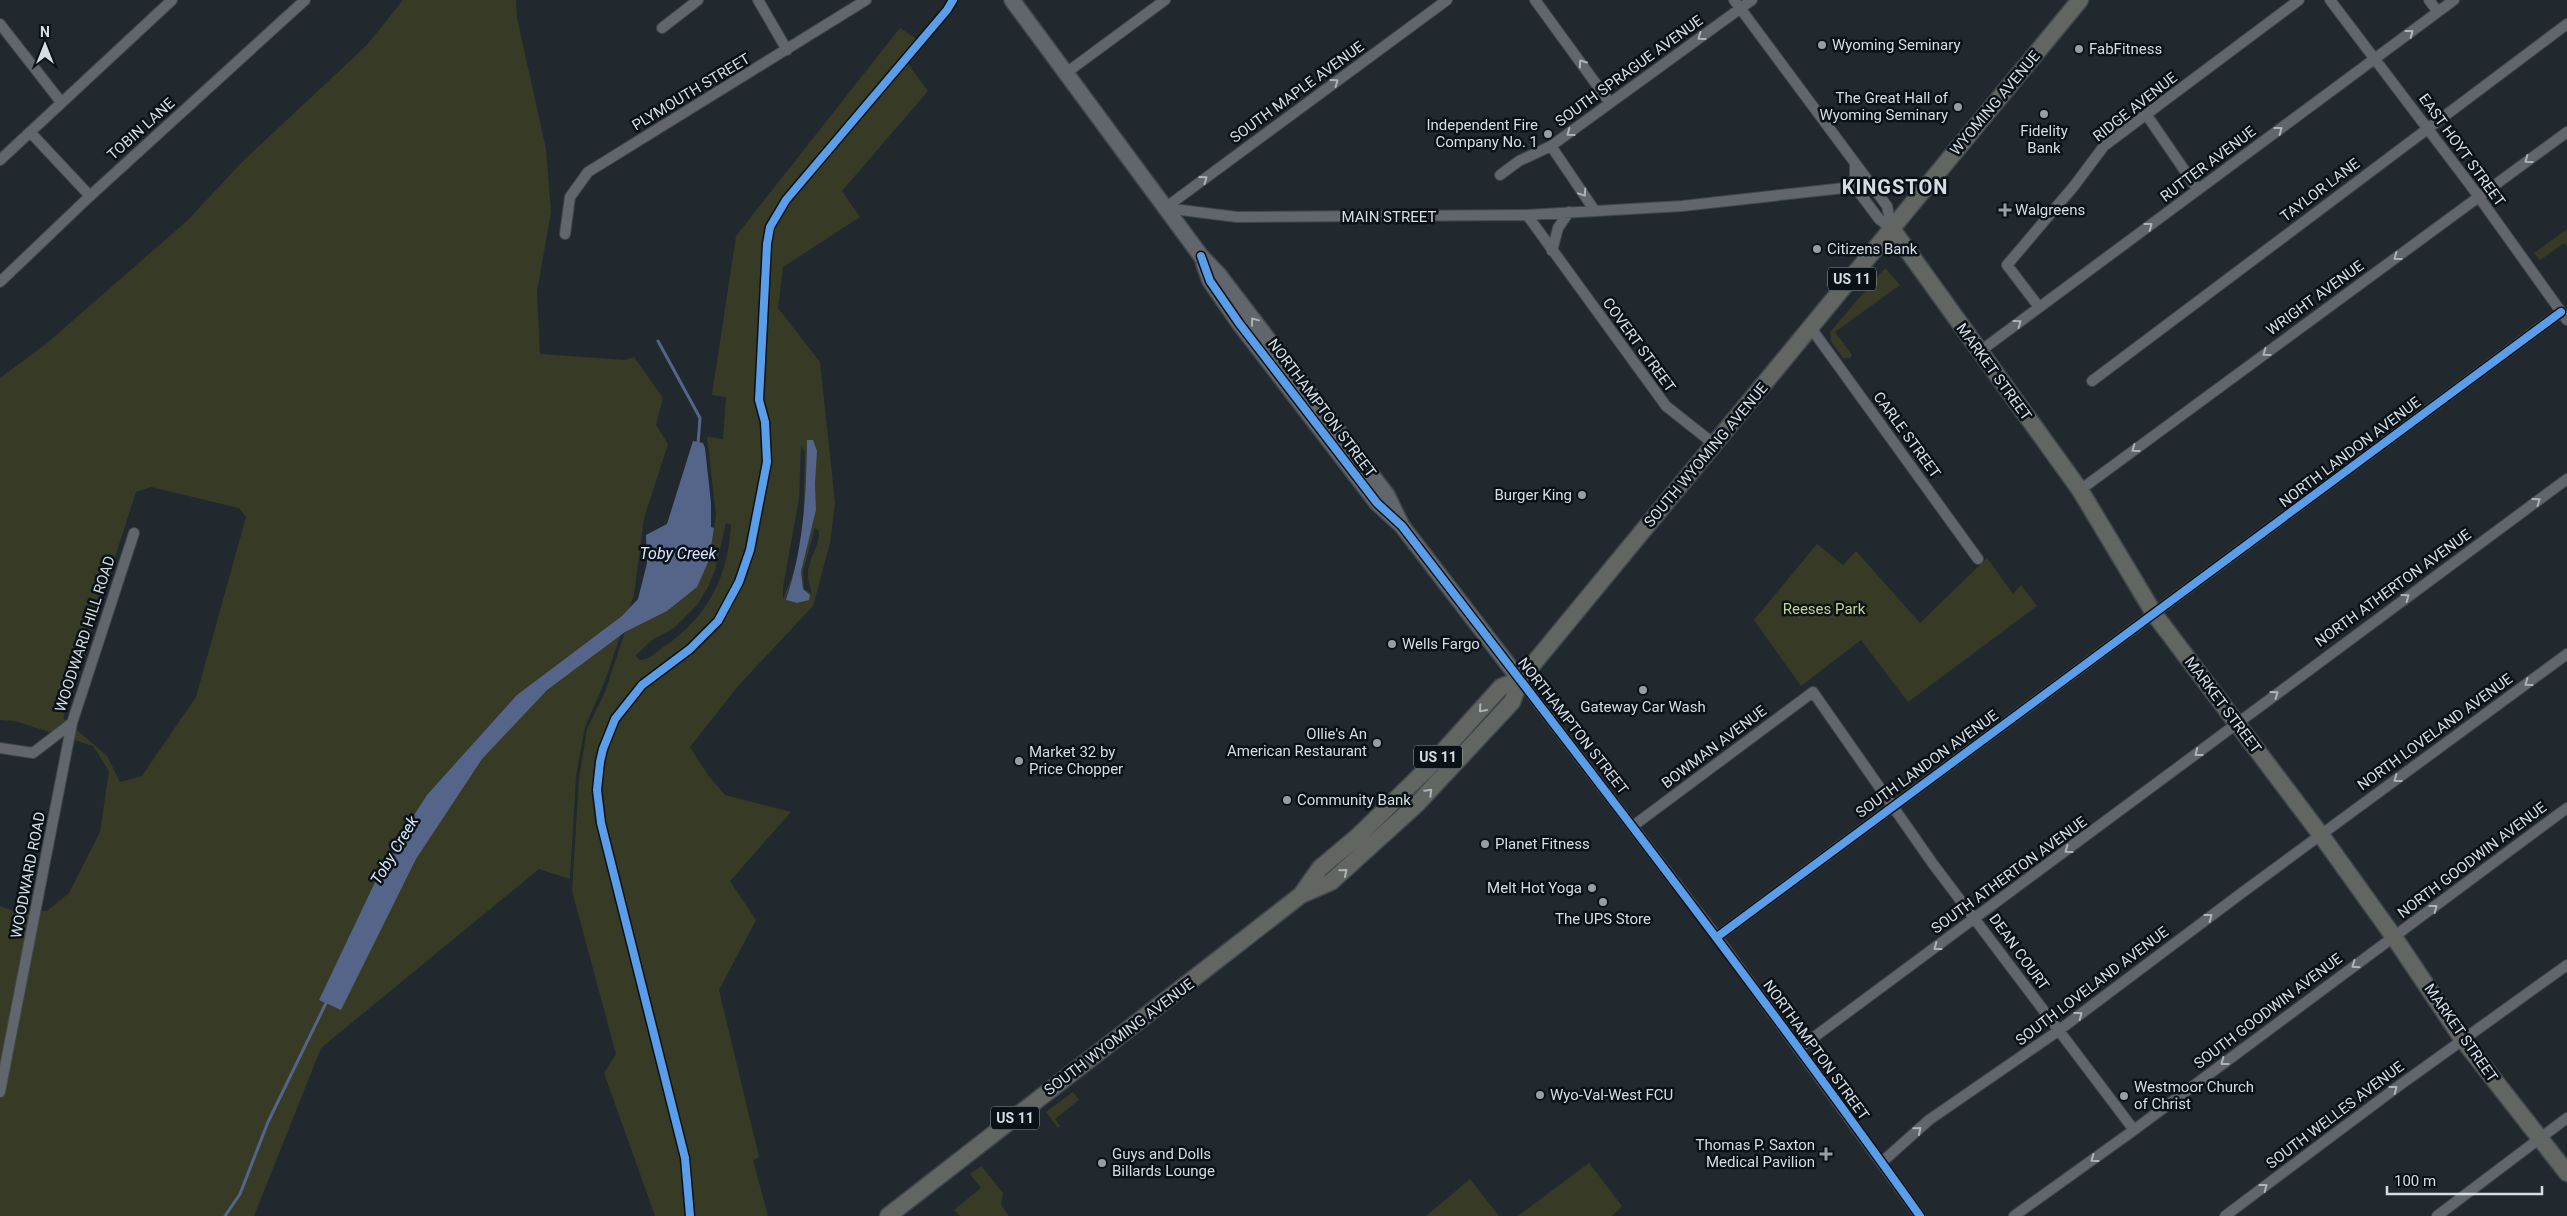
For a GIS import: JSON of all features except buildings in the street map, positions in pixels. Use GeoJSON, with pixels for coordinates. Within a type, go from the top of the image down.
{"type":"FeatureCollection","features":[{"type":"Feature","properties":{"kind":"main road","name":"WYOMING AVENUE"},"geometry":{"type":"LineString","coordinates":[[1892,229],[2080,0]]}},
{"type":"Feature","properties":{"kind":"main road","name":"SOUTH WYOMING AVENUE"},"geometry":{"type":"LineString","coordinates":[[888,1216],[1301,895],[1320,868],[1356,837],[1428,768],[1501,687],[1520,680],[1892,229]]}},
{"type":"Feature","properties":{"kind":"main road","name":"MARKET STREET"},"geometry":{"type":"LineString","coordinates":[[1892,229],[2080,490],[2155,615],[2321,834],[2394,937],[2463,1040],[2567,1174]]}},
{"type":"Feature","properties":{"kind":"street"},"geometry":{"type":"LineString","coordinates":[[0,160],[172,0]]}},
{"type":"Feature","properties":{"kind":"street","name":"TOBIN LANE"},"geometry":{"type":"LineString","coordinates":[[0,282],[90,196],[305,0]]}},
{"type":"Feature","properties":{"kind":"street"},"geometry":{"type":"LineString","coordinates":[[662,28],[698,0]]}},
{"type":"Feature","properties":{"kind":"street"},"geometry":{"type":"LineString","coordinates":[[758,0],[787,50]]}},
{"type":"Feature","properties":{"kind":"street","name":"PLYMOUTH STREET"},"geometry":{"type":"LineString","coordinates":[[565,234],[570,197],[588,172],[866,0]]}},
{"type":"Feature","properties":{"kind":"street"},"geometry":{"type":"LineString","coordinates":[[1012,0],[1165,208]]}},
{"type":"Feature","properties":{"kind":"street"},"geometry":{"type":"LineString","coordinates":[[1066,73],[1165,0]]}},
{"type":"Feature","properties":{"kind":"street","name":"SOUTH MAPLE AVENUE"},"geometry":{"type":"LineString","coordinates":[[1165,208],[1447,0]]}},
{"type":"Feature","properties":{"kind":"street"},"geometry":{"type":"LineString","coordinates":[[1535,0],[1610,103]]}},
{"type":"Feature","properties":{"kind":"street","name":"SOUTH SPRAGUE AVENUE"},"geometry":{"type":"LineString","coordinates":[[1595,211],[1551,146],[1610,103],[1737,4],[1752,0]]}},
{"type":"Feature","properties":{"kind":"street","name":"RIDGE AVENUE"},"geometry":{"type":"LineString","coordinates":[[2039,307],[2007,265],[2074,186],[2104,146],[2299,0]]}},
{"type":"Feature","properties":{"kind":"street","name":"EAST HOYT STREET"},"geometry":{"type":"LineString","coordinates":[[2330,0],[2427,128],[2564,316]]}},
{"type":"Feature","properties":{"kind":"street"},"geometry":{"type":"LineString","coordinates":[[2429,0],[2438,12]]}},
{"type":"Feature","properties":{"kind":"street","name":"RUTTER AVENUE"},"geometry":{"type":"LineString","coordinates":[[1979,352],[2454,0]]}},
{"type":"Feature","properties":{"kind":"street","name":"MARKET STREET"},"geometry":{"type":"LineString","coordinates":[[1737,4],[1887,206],[1892,229]]}},
{"type":"Feature","properties":{"kind":"street","name":"TAYLOR LANE"},"geometry":{"type":"LineString","coordinates":[[2092,381],[2567,24]]}},
{"type":"Feature","properties":{"kind":"street"},"geometry":{"type":"LineString","coordinates":[[0,25],[61,102]]}},
{"type":"Feature","properties":{"kind":"street"},"geometry":{"type":"LineString","coordinates":[[2146,114],[2198,190]]}},
{"type":"Feature","properties":{"kind":"street"},"geometry":{"type":"LineString","coordinates":[[30,132],[90,196]]}},
{"type":"Feature","properties":{"kind":"street","name":"WRIGHT AVENUE"},"geometry":{"type":"LineString","coordinates":[[2080,490],[2567,132]]}},
{"type":"Feature","properties":{"kind":"street"},"geometry":{"type":"LineString","coordinates":[[1500,176],[1519,160],[1551,146]]}},
{"type":"Feature","properties":{"kind":"street"},"geometry":{"type":"LineString","coordinates":[[1855,163],[1855,187]]}},
{"type":"Feature","properties":{"kind":"street","name":"MAIN STREET"},"geometry":{"type":"LineString","coordinates":[[1165,208],[1237,217],[1526,215],[1702,204],[1871,185]]}},
{"type":"Feature","properties":{"kind":"street","name":"MARKET STREET"},"geometry":{"type":"LineString","coordinates":[[1855,187],[1879,219],[1892,229]]}},
{"type":"Feature","properties":{"kind":"street","name":"NORTHAMPTON STREET"},"geometry":{"type":"LineString","coordinates":[[1165,208],[1201,256],[1219,274],[1382,488],[1402,526],[1717,937],[1920,1216]]}},
{"type":"Feature","properties":{"kind":"street"},"geometry":{"type":"LineString","coordinates":[[1552,251],[1558,228],[1568,212]]}},
{"type":"Feature","properties":{"kind":"street","name":"COVERT STREET"},"geometry":{"type":"LineString","coordinates":[[1526,215],[1666,406],[1714,444]]}},
{"type":"Feature","properties":{"kind":"street","name":"NORTH LANDON AVENUE"},"geometry":{"type":"LineString","coordinates":[[2155,615],[2564,316]]}},
{"type":"Feature","properties":{"kind":"street","name":"CARLE STREET"},"geometry":{"type":"LineString","coordinates":[[1811,328],[1978,559]]}},
{"type":"Feature","properties":{"kind":"street","name":"NORTH ATHERTON AVENUE"},"geometry":{"type":"LineString","coordinates":[[2236,722],[2567,479]]}},
{"type":"Feature","properties":{"kind":"street","name":"WOODWARD HILL ROAD"},"geometry":{"type":"LineString","coordinates":[[0,748],[33,752],[72,723],[134,533]]}},
{"type":"Feature","properties":{"kind":"street","name":"SOUTH LANDON AVENUE"},"geometry":{"type":"LineString","coordinates":[[1717,937],[2155,615]]}},
{"type":"Feature","properties":{"kind":"street","name":"NORTH LOVELAND AVENUE"},"geometry":{"type":"LineString","coordinates":[[2321,834],[2567,654]]}},
{"type":"Feature","properties":{"kind":"street","name":"DEAN COURT"},"geometry":{"type":"LineString","coordinates":[[1813,692],[1933,864],[1976,918],[2058,1031],[2134,1130]]}},
{"type":"Feature","properties":{"kind":"street","name":"BOWMAN AVENUE"},"geometry":{"type":"LineString","coordinates":[[1633,826],[1813,692]]}},
{"type":"Feature","properties":{"kind":"street","name":"SOUTH ATHERTON AVENUE"},"geometry":{"type":"LineString","coordinates":[[1798,1049],[2162,781],[2236,722]]}},
{"type":"Feature","properties":{"kind":"street","name":"WOODWARD ROAD"},"geometry":{"type":"LineString","coordinates":[[0,1092],[72,723]]}},
{"type":"Feature","properties":{"kind":"street","name":"NORTH GOODWIN AVENUE"},"geometry":{"type":"LineString","coordinates":[[2394,937],[2567,808]]}},
{"type":"Feature","properties":{"kind":"street","name":"SOUTH LOVELAND AVENUE"},"geometry":{"type":"LineString","coordinates":[[1882,1162],[1929,1120],[2058,1031],[2321,834]]}},
{"type":"Feature","properties":{"kind":"street","name":"SOUTH GOODWIN AVENUE"},"geometry":{"type":"LineString","coordinates":[[2014,1216],[2134,1130],[2394,937]]}},
{"type":"Feature","properties":{"kind":"street","name":"SOUTH WELLES AVENUE"},"geometry":{"type":"LineString","coordinates":[[2225,1216],[2567,965]]}},
{"type":"Feature","properties":{"kind":"street"},"geometry":{"type":"LineString","coordinates":[[2437,1216],[2567,1118]]}},
{"type":"Feature","properties":{"kind":"green space"},"geometry":{"type":"Polygon","coordinates":[[[403,0],[516,0],[517,18],[546,149],[551,212],[537,292],[540,354],[625,360],[634,357],[663,398],[656,425],[668,444],[644,518],[634,594],[605,681],[585,727],[576,776],[570,879],[539,869],[321,1048],[254,1216],[0,1216],[0,906],[14,911],[47,911],[69,893],[100,832],[109,771],[93,746],[15,721],[0,720],[0,378],[46,344],[188,220],[242,162],[367,45],[403,0]],[[151,487],[136,492],[63,718],[107,756],[120,782],[142,776],[196,697],[246,517],[239,508],[151,487]]]}},
{"type":"Feature","properties":{"kind":"green space"},"geometry":{"type":"Polygon","coordinates":[[[900,28],[924,44],[908,64],[928,91],[842,191],[860,217],[783,267],[778,308],[820,362],[835,503],[830,543],[813,606],[738,686],[690,747],[707,774],[725,795],[791,812],[730,881],[756,920],[719,990],[759,1157],[753,1160],[768,1216],[655,1216],[604,1073],[616,1054],[572,891],[579,779],[587,729],[605,692],[625,632],[667,611],[709,560],[716,515],[707,437],[723,439],[726,397],[712,395],[736,236],[900,28]],[[807,440],[803,516],[805,452],[801,446],[799,499],[783,587],[783,600],[795,569],[786,600],[797,603],[803,590],[801,572],[816,510],[815,483],[807,440]],[[726,523],[715,570],[708,587],[697,605],[674,628],[652,640],[636,655],[639,660],[650,657],[680,635],[693,622],[713,594],[720,578],[729,544],[731,525],[726,523]],[[815,528],[803,571],[804,589],[812,594],[808,573],[819,536],[819,531],[815,528]]]}},
{"type":"Feature","properties":{"kind":"green space"},"geometry":{"type":"Polygon","coordinates":[[[2567,229],[2567,247],[2564,243],[2540,260],[2534,253],[2567,229]]]}},
{"type":"Feature","properties":{"kind":"green space"},"geometry":{"type":"Polygon","coordinates":[[[1885,268],[1900,285],[1835,332],[1852,355],[1850,358],[1843,358],[1831,341],[1830,332],[1885,268]]]}},
{"type":"Feature","properties":{"kind":"green space","name":"Reeses Park"},"geometry":{"type":"Polygon","coordinates":[[[1817,544],[1843,565],[1856,551],[1920,623],[1987,558],[2013,594],[2021,585],[2037,606],[1908,702],[1861,640],[1801,686],[1754,620],[1817,544]]]}},
{"type":"Feature","properties":{"kind":"green space"},"geometry":{"type":"Polygon","coordinates":[[[1073,1092],[1079,1100],[1055,1119],[1060,1126],[1058,1128],[1046,1112],[1073,1092]]]}},
{"type":"Feature","properties":{"kind":"green space"},"geometry":{"type":"Polygon","coordinates":[[[1589,1163],[1622,1206],[1612,1216],[1518,1216],[1589,1163]]]}},
{"type":"Feature","properties":{"kind":"green space"},"geometry":{"type":"Polygon","coordinates":[[[981,1166],[1003,1193],[1001,1205],[1009,1216],[960,1216],[954,1210],[981,1188],[970,1174],[981,1166]]]}},
{"type":"Feature","properties":{"kind":"green space"},"geometry":{"type":"Polygon","coordinates":[[[1470,1179],[1499,1216],[1426,1216],[1470,1179]]]}},
{"type":"Feature","properties":{"kind":"water"},"geometry":{"type":"Polygon","coordinates":[[[807,440],[813,440],[817,451],[816,510],[801,572],[803,589],[810,595],[809,600],[797,603],[786,600],[797,560],[803,521],[807,440]]]}},
{"type":"Feature","properties":{"kind":"water","name":"Toby Creek"},"geometry":{"type":"Polygon","coordinates":[[[693,441],[703,443],[705,448],[711,503],[711,527],[714,528],[709,560],[697,587],[667,611],[625,632],[547,690],[482,759],[416,859],[341,1010],[319,1000],[387,857],[427,795],[517,695],[622,616],[638,599],[647,563],[646,535],[667,524],[693,441]]]}},
{"type":"Feature","properties":{"kind":"waterway","name":"Toby Creek"},"geometry":{"type":"LineString","coordinates":[[658,341],[700,418],[698,444]]}},
{"type":"Feature","properties":{"kind":"waterway","name":"Toby Creek"},"geometry":{"type":"LineString","coordinates":[[225,1216],[240,1194],[268,1122],[328,999]]}},
{"type":"Feature","properties":{"kind":"cycle path"},"geometry":{"type":"LineString","coordinates":[[690,1216],[685,1158],[601,823],[597,790],[600,762],[615,719],[642,685],[690,649],[718,621],[739,582],[750,550],[767,462],[765,422],[759,400],[767,244],[770,227],[786,200],[947,10],[953,0]]}},
{"type":"Feature","properties":{"kind":"cycle path"},"geometry":{"type":"LineString","coordinates":[[1201,256],[1210,281],[1239,323],[1377,503],[1402,526],[1599,783],[1793,1041],[1920,1216]]}},
{"type":"Feature","properties":{"kind":"cycle path"},"geometry":{"type":"LineString","coordinates":[[1717,937],[2561,312]]}},
{"type":"Feature","properties":{"kind":"place","name":"Wyoming Seminary"},"geometry":{"type":"Point","coordinates":[1822,45]}},
{"type":"Feature","properties":{"kind":"place","name":"FabFitness"},"geometry":{"type":"Point","coordinates":[2079,49]}},
{"type":"Feature","properties":{"kind":"place","name":"The Great Hall of Wyoming Seminary"},"geometry":{"type":"Point","coordinates":[1958,107]}},
{"type":"Feature","properties":{"kind":"place","name":"Fidelity Bank"},"geometry":{"type":"Point","coordinates":[2044,114]}},
{"type":"Feature","properties":{"kind":"place","name":"Independent Fire Company No. 1"},"geometry":{"type":"Point","coordinates":[1548,134]}},
{"type":"Feature","properties":{"kind":"place","name":"Walgreens"},"geometry":{"type":"Point","coordinates":[2005,210]}},
{"type":"Feature","properties":{"kind":"place","name":"Citizens Bank"},"geometry":{"type":"Point","coordinates":[1817,249]}},
{"type":"Feature","properties":{"kind":"place","name":"Burger King"},"geometry":{"type":"Point","coordinates":[1582,495]}},
{"type":"Feature","properties":{"kind":"place","name":"Wells Fargo"},"geometry":{"type":"Point","coordinates":[1392,644]}},
{"type":"Feature","properties":{"kind":"place","name":"Gateway Car Wash"},"geometry":{"type":"Point","coordinates":[1643,690]}},
{"type":"Feature","properties":{"kind":"place","name":"Ollie's An American Restaurant"},"geometry":{"type":"Point","coordinates":[1377,743]}},
{"type":"Feature","properties":{"kind":"place","name":"Market 32 by Price Chopper"},"geometry":{"type":"Point","coordinates":[1019,761]}},
{"type":"Feature","properties":{"kind":"place","name":"Community Bank"},"geometry":{"type":"Point","coordinates":[1287,800]}},
{"type":"Feature","properties":{"kind":"place","name":"Planet Fitness"},"geometry":{"type":"Point","coordinates":[1485,844]}},
{"type":"Feature","properties":{"kind":"place","name":"Melt Hot Yoga"},"geometry":{"type":"Point","coordinates":[1592,888]}},
{"type":"Feature","properties":{"kind":"place","name":"The UPS Store"},"geometry":{"type":"Point","coordinates":[1603,902]}},
{"type":"Feature","properties":{"kind":"place","name":"Wyo-Val-West FCU"},"geometry":{"type":"Point","coordinates":[1540,1095]}},
{"type":"Feature","properties":{"kind":"place","name":"Westmoor Church of Christ"},"geometry":{"type":"Point","coordinates":[2124,1096]}},
{"type":"Feature","properties":{"kind":"place","name":"Thomas P. Saxton Medical Pavilion"},"geometry":{"type":"Point","coordinates":[1826,1154]}},
{"type":"Feature","properties":{"kind":"place","name":"Guys and Dolls Billards Lounge"},"geometry":{"type":"Point","coordinates":[1102,1163]}},
{"type":"Feature","properties":{"kind":"district","name":"KINGSTON"},"geometry":{"type":"Point","coordinates":[1895,187]}}]}
